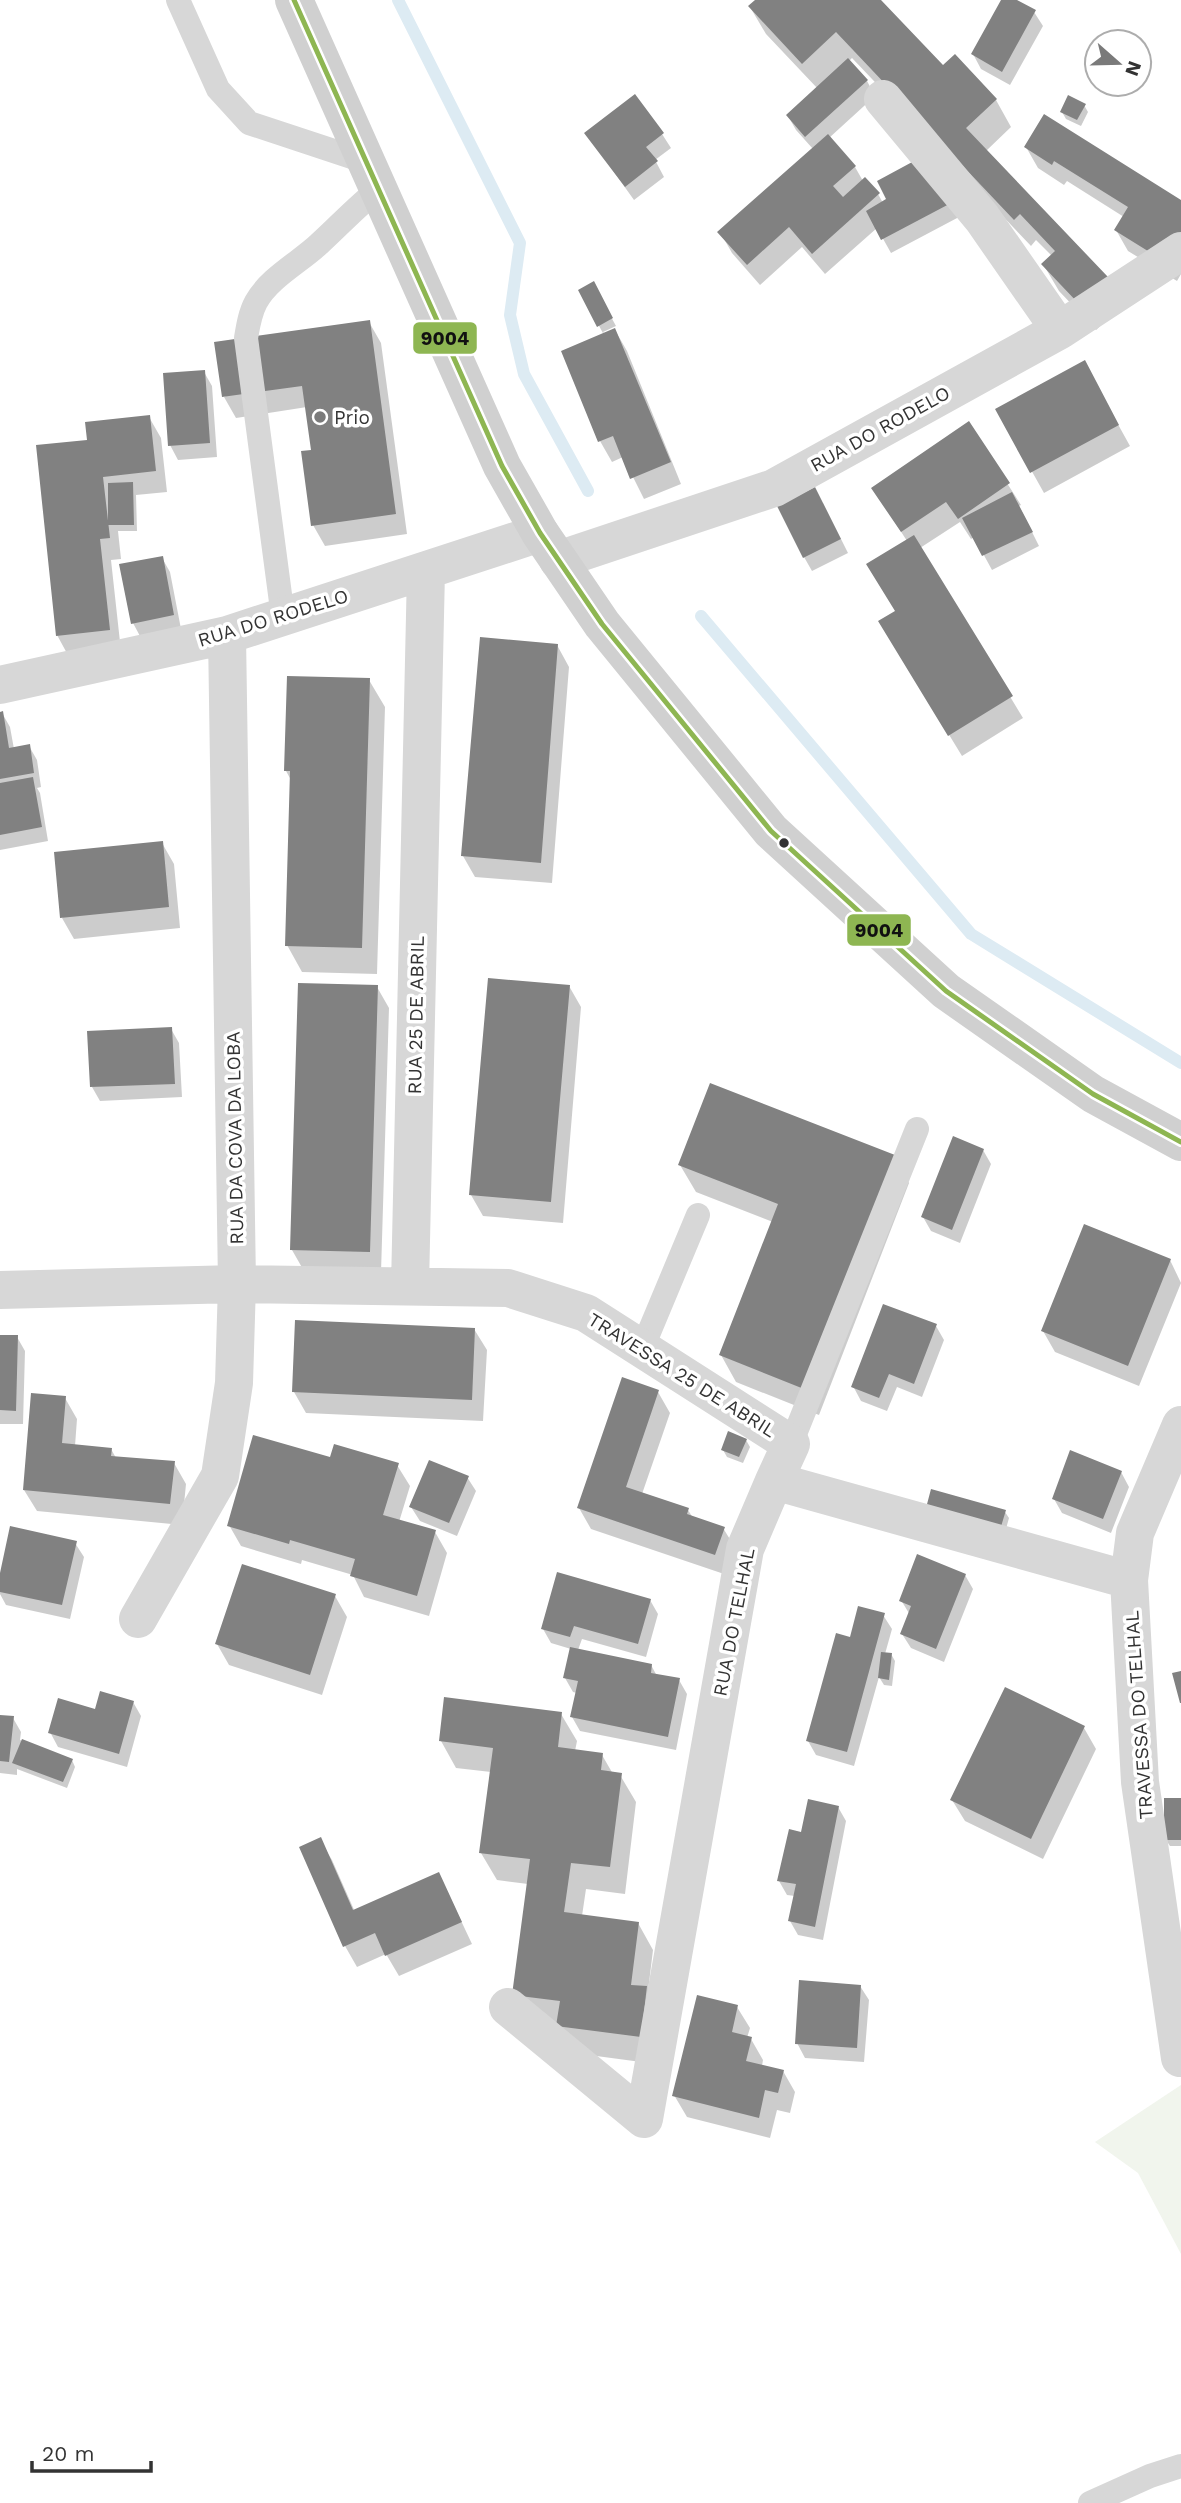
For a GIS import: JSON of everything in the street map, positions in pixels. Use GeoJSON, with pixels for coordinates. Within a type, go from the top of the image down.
{"type":"FeatureCollection","features":[{"type":"Feature","properties":{"kind":"main road"},"geometry":{"type":"LineString","coordinates":[[294,0],[502,466],[549,547],[602,624],[771,831],[946,991],[1093,1094],[1181,1142]]}},
{"type":"Feature","properties":{"kind":"street"},"geometry":{"type":"LineString","coordinates":[[883,99],[982,218],[1060,330]]}},
{"type":"Feature","properties":{"kind":"street","name":"RUA DO RODELO"},"geometry":{"type":"LineString","coordinates":[[0,685],[227,635],[426,571],[549,547],[774,488],[1060,330],[1181,251]]}},
{"type":"Feature","properties":{"kind":"street","name":"RUA 25 DE ABRIL"},"geometry":{"type":"LineString","coordinates":[[410,1286],[426,571]]}},
{"type":"Feature","properties":{"kind":"street","name":"RUA DA COVA DA LOBA"},"geometry":{"type":"LineString","coordinates":[[138,1619],[220,1476],[234,1384],[237,1283],[227,635]]}},
{"type":"Feature","properties":{"kind":"street"},"geometry":{"type":"LineString","coordinates":[[0,1290],[237,1283],[410,1286]]}},
{"type":"Feature","properties":{"kind":"street","name":"TRAVESSA 25 DE ABRIL"},"geometry":{"type":"LineString","coordinates":[[410,1286],[508,1288],[586,1313],[790,1444],[774,1481]]}},
{"type":"Feature","properties":{"kind":"street"},"geometry":{"type":"LineString","coordinates":[[774,1481],[1129,1580],[1135,1533],[1181,1425]]}},
{"type":"Feature","properties":{"kind":"street","name":"RUA DO TELHAL"},"geometry":{"type":"LineString","coordinates":[[508,2007],[644,2119],[746,1549],[774,1481]]}},
{"type":"Feature","properties":{"kind":"street","name":"TRAVESSA DO TELHAL"},"geometry":{"type":"LineString","coordinates":[[1129,1580],[1140,1782],[1180,2059]]}},
{"type":"Feature","properties":{"kind":"lane"},"geometry":{"type":"LineString","coordinates":[[178,0],[218,89],[249,123],[373,176],[351,211],[320,243],[271,285],[257,300],[250,317],[246,338],[283,617]]}},
{"type":"Feature","properties":{"kind":"lane"},"geometry":{"type":"LineString","coordinates":[[790,1444],[917,1129]]}},
{"type":"Feature","properties":{"kind":"lane"},"geometry":{"type":"LineString","coordinates":[[642,1349],[698,1215]]}},
{"type":"Feature","properties":{"kind":"lane"},"geometry":{"type":"LineString","coordinates":[[1090,2503],[1150,2476],[1181,2466]]}},
{"type":"Feature","properties":{"kind":"shaded area"},"geometry":{"type":"Polygon","coordinates":[[[1181,2085],[1181,2254],[1138,2173],[1095,2142],[1181,2085]]]}},
{"type":"Feature","properties":{"kind":"building"},"geometry":{"type":"Polygon","coordinates":[[[755,0],[881,0],[943,65],[955,54],[997,99],[966,128],[1108,277],[1079,304],[1041,264],[1055,251],[1020,214],[1014,220],[836,32],[802,64],[748,6],[755,0]]]}},
{"type":"Feature","properties":{"kind":"building"},"geometry":{"type":"Polygon","coordinates":[[[1001,0],[1017,0],[1036,10],[1002,72],[971,54],[1001,0]]]}},
{"type":"Feature","properties":{"kind":"building"},"geometry":{"type":"Polygon","coordinates":[[[848,58],[868,80],[805,137],[786,115],[848,58]]]}},
{"type":"Feature","properties":{"kind":"building"},"geometry":{"type":"Polygon","coordinates":[[[635,94],[664,133],[646,147],[658,161],[625,187],[584,133],[635,94]]]}},
{"type":"Feature","properties":{"kind":"building"},"geometry":{"type":"Polygon","coordinates":[[[1068,95],[1086,104],[1077,120],[1060,112],[1068,95]]]}},
{"type":"Feature","properties":{"kind":"building"},"geometry":{"type":"Polygon","coordinates":[[[1044,114],[1181,200],[1181,234],[1164,261],[1114,230],[1128,207],[1054,161],[1052,165],[1024,147],[1044,114]]]}},
{"type":"Feature","properties":{"kind":"building"},"geometry":{"type":"Polygon","coordinates":[[[828,134],[856,166],[833,186],[843,197],[865,177],[880,193],[812,254],[789,227],[747,265],[717,232],[828,134]]]}},
{"type":"Feature","properties":{"kind":"building"},"geometry":{"type":"Polygon","coordinates":[[[927,154],[953,202],[881,240],[866,211],[886,199],[877,181],[927,154]]]}},
{"type":"Feature","properties":{"kind":"building"},"geometry":{"type":"Polygon","coordinates":[[[594,281],[613,318],[597,327],[578,290],[594,281]]]}},
{"type":"Feature","properties":{"kind":"building"},"geometry":{"type":"Polygon","coordinates":[[[370,320],[396,514],[311,526],[301,451],[311,450],[302,386],[222,397],[214,342],[370,320]]]}},
{"type":"Feature","properties":{"kind":"building"},"geometry":{"type":"Polygon","coordinates":[[[615,328],[671,462],[630,479],[613,436],[598,442],[561,351],[615,328]]]}},
{"type":"Feature","properties":{"kind":"building"},"geometry":{"type":"Polygon","coordinates":[[[1085,360],[1119,425],[1030,473],[995,409],[1085,360]]]}},
{"type":"Feature","properties":{"kind":"building"},"geometry":{"type":"Polygon","coordinates":[[[205,370],[210,443],[168,446],[163,373],[205,370]]]}},
{"type":"Feature","properties":{"kind":"building"},"geometry":{"type":"Polygon","coordinates":[[[150,415],[156,471],[103,477],[110,538],[100,539],[110,630],[56,636],[36,445],[87,440],[85,422],[150,415]]]}},
{"type":"Feature","properties":{"kind":"building"},"geometry":{"type":"Polygon","coordinates":[[[969,421],[1010,483],[958,519],[946,502],[901,532],[871,488],[969,421]]]}},
{"type":"Feature","properties":{"kind":"building"},"geometry":{"type":"Polygon","coordinates":[[[133,482],[134,525],[108,525],[108,483],[133,482]]]}},
{"type":"Feature","properties":{"kind":"building"},"geometry":{"type":"Polygon","coordinates":[[[815,487],[841,539],[803,558],[777,506],[815,487]]]}},
{"type":"Feature","properties":{"kind":"building"},"geometry":{"type":"Polygon","coordinates":[[[1012,492],[1033,532],[982,556],[962,518],[1012,492]]]}},
{"type":"Feature","properties":{"kind":"building"},"geometry":{"type":"Polygon","coordinates":[[[914,535],[1013,696],[948,736],[878,621],[895,611],[866,564],[914,535]]]}},
{"type":"Feature","properties":{"kind":"building"},"geometry":{"type":"Polygon","coordinates":[[[163,556],[174,615],[131,624],[119,564],[163,556]]]}},
{"type":"Feature","properties":{"kind":"building"},"geometry":{"type":"Polygon","coordinates":[[[480,637],[558,644],[541,863],[461,856],[480,637]]]}},
{"type":"Feature","properties":{"kind":"building"},"geometry":{"type":"Polygon","coordinates":[[[287,676],[370,678],[362,948],[285,946],[290,771],[284,771],[287,676]]]}},
{"type":"Feature","properties":{"kind":"building"},"geometry":{"type":"Polygon","coordinates":[[[3,711],[9,748],[30,744],[34,773],[0,779],[0,712],[3,711]]]}},
{"type":"Feature","properties":{"kind":"building"},"geometry":{"type":"Polygon","coordinates":[[[33,777],[42,827],[0,835],[0,783],[33,777]]]}},
{"type":"Feature","properties":{"kind":"building"},"geometry":{"type":"Polygon","coordinates":[[[163,841],[169,907],[60,918],[54,852],[163,841]]]}},
{"type":"Feature","properties":{"kind":"building"},"geometry":{"type":"Polygon","coordinates":[[[488,978],[570,985],[551,1202],[469,1195],[488,978]]]}},
{"type":"Feature","properties":{"kind":"building"},"geometry":{"type":"Polygon","coordinates":[[[298,983],[378,985],[370,1252],[290,1250],[298,983]]]}},
{"type":"Feature","properties":{"kind":"building"},"geometry":{"type":"Polygon","coordinates":[[[172,1027],[175,1084],[90,1087],[87,1031],[172,1027]]]}},
{"type":"Feature","properties":{"kind":"building"},"geometry":{"type":"Polygon","coordinates":[[[710,1083],[895,1155],[804,1389],[719,1355],[778,1204],[678,1165],[710,1083]]]}},
{"type":"Feature","properties":{"kind":"building"},"geometry":{"type":"Polygon","coordinates":[[[953,1136],[984,1149],[952,1230],[921,1217],[953,1136]]]}},
{"type":"Feature","properties":{"kind":"building"},"geometry":{"type":"Polygon","coordinates":[[[1084,1224],[1171,1259],[1128,1366],[1041,1331],[1084,1224]]]}},
{"type":"Feature","properties":{"kind":"building"},"geometry":{"type":"Polygon","coordinates":[[[883,1304],[937,1324],[914,1384],[889,1374],[879,1398],[851,1387],[883,1304]]]}},
{"type":"Feature","properties":{"kind":"building"},"geometry":{"type":"Polygon","coordinates":[[[295,1320],[475,1328],[472,1400],[292,1392],[295,1320]]]}},
{"type":"Feature","properties":{"kind":"building"},"geometry":{"type":"Polygon","coordinates":[[[0,1335],[18,1335],[16,1411],[0,1410],[0,1335]]]}},
{"type":"Feature","properties":{"kind":"building"},"geometry":{"type":"Polygon","coordinates":[[[622,1377],[659,1390],[626,1487],[689,1508],[687,1514],[725,1527],[715,1555],[577,1508],[622,1377]]]}},
{"type":"Feature","properties":{"kind":"building"},"geometry":{"type":"Polygon","coordinates":[[[31,1393],[66,1396],[62,1443],[112,1448],[111,1456],[175,1461],[170,1504],[23,1490],[31,1393]]]}},
{"type":"Feature","properties":{"kind":"building"},"geometry":{"type":"Polygon","coordinates":[[[728,1431],[747,1439],[739,1457],[721,1450],[728,1431]]]}},
{"type":"Feature","properties":{"kind":"building"},"geometry":{"type":"Polygon","coordinates":[[[253,1435],[330,1457],[334,1444],[399,1463],[383,1515],[436,1530],[417,1596],[350,1576],[355,1559],[290,1540],[289,1544],[227,1526],[253,1435]]]}},
{"type":"Feature","properties":{"kind":"building"},"geometry":{"type":"Polygon","coordinates":[[[1070,1450],[1122,1471],[1103,1519],[1052,1499],[1070,1450]]]}},
{"type":"Feature","properties":{"kind":"building"},"geometry":{"type":"Polygon","coordinates":[[[429,1460],[469,1476],[449,1523],[409,1507],[429,1460]]]}},
{"type":"Feature","properties":{"kind":"building"},"geometry":{"type":"Polygon","coordinates":[[[931,1489],[1006,1510],[1000,1530],[926,1508],[931,1489]]]}},
{"type":"Feature","properties":{"kind":"building"},"geometry":{"type":"Polygon","coordinates":[[[10,1526],[77,1541],[62,1605],[0,1592],[0,1573],[10,1526]]]}},
{"type":"Feature","properties":{"kind":"building"},"geometry":{"type":"Polygon","coordinates":[[[917,1554],[966,1574],[936,1649],[900,1634],[911,1606],[899,1601],[917,1554]]]}},
{"type":"Feature","properties":{"kind":"building"},"geometry":{"type":"Polygon","coordinates":[[[242,1564],[336,1594],[310,1675],[215,1644],[242,1564]]]}},
{"type":"Feature","properties":{"kind":"building"},"geometry":{"type":"Polygon","coordinates":[[[557,1572],[651,1599],[638,1644],[574,1626],[570,1637],[541,1629],[557,1572]]]}},
{"type":"Feature","properties":{"kind":"building"},"geometry":{"type":"Polygon","coordinates":[[[858,1606],[885,1613],[847,1752],[806,1741],[836,1633],[850,1637],[858,1606]]]}},
{"type":"Feature","properties":{"kind":"building"},"geometry":{"type":"Polygon","coordinates":[[[570,1647],[652,1664],[651,1673],[680,1678],[668,1737],[570,1717],[578,1681],[563,1678],[570,1647]]]}},
{"type":"Feature","properties":{"kind":"building"},"geometry":{"type":"Polygon","coordinates":[[[881,1652],[892,1653],[889,1680],[878,1678],[881,1652]]]}},
{"type":"Feature","properties":{"kind":"building"},"geometry":{"type":"Polygon","coordinates":[[[1181,1671],[1181,1703],[1180,1703],[1172,1673],[1181,1671]]]}},
{"type":"Feature","properties":{"kind":"building"},"geometry":{"type":"Polygon","coordinates":[[[1005,1687],[1085,1726],[1031,1839],[950,1800],[1005,1687]]]}},
{"type":"Feature","properties":{"kind":"building"},"geometry":{"type":"Polygon","coordinates":[[[100,1691],[134,1701],[119,1754],[48,1733],[58,1698],[95,1709],[100,1691]]]}},
{"type":"Feature","properties":{"kind":"building"},"geometry":{"type":"Polygon","coordinates":[[[444,1697],[562,1712],[558,1747],[603,1753],[601,1770],[622,1773],[610,1867],[571,1863],[564,1912],[639,1922],[631,1985],[647,1986],[641,2037],[556,2026],[560,2001],[512,1995],[530,1859],[479,1853],[493,1748],[439,1741],[444,1697]]]}},
{"type":"Feature","properties":{"kind":"building"},"geometry":{"type":"Polygon","coordinates":[[[0,1715],[14,1716],[9,1762],[0,1761],[0,1715]]]}},
{"type":"Feature","properties":{"kind":"building"},"geometry":{"type":"Polygon","coordinates":[[[22,1739],[73,1759],[63,1782],[12,1763],[22,1739]]]}},
{"type":"Feature","properties":{"kind":"building"},"geometry":{"type":"Polygon","coordinates":[[[1164,1798],[1181,1798],[1181,1840],[1164,1840],[1164,1798]]]}},
{"type":"Feature","properties":{"kind":"building"},"geometry":{"type":"Polygon","coordinates":[[[808,1799],[839,1806],[815,1927],[788,1921],[796,1884],[777,1881],[789,1829],[801,1832],[808,1799]]]}},
{"type":"Feature","properties":{"kind":"building"},"geometry":{"type":"Polygon","coordinates":[[[321,1837],[353,1910],[439,1872],[462,1922],[385,1956],[375,1933],[343,1947],[299,1847],[321,1837]]]}},
{"type":"Feature","properties":{"kind":"building"},"geometry":{"type":"Polygon","coordinates":[[[799,1980],[861,1985],[857,2048],[795,2044],[799,1980]]]}},
{"type":"Feature","properties":{"kind":"building"},"geometry":{"type":"Polygon","coordinates":[[[697,1995],[738,2005],[732,2032],[752,2037],[746,2061],[784,2070],[778,2093],[765,2090],[759,2118],[672,2096],[697,1995]]]}},
{"type":"Feature","properties":{"kind":"waterway"},"geometry":{"type":"LineString","coordinates":[[398,0],[520,243],[510,315],[524,374],[588,491]]}},
{"type":"Feature","properties":{"kind":"waterway"},"geometry":{"type":"LineString","coordinates":[[701,616],[971,934],[1181,1063]]}},
{"type":"Feature","properties":{"kind":"transit line","name":"9004"},"geometry":{"type":"LineString","coordinates":[[294,0],[502,466],[540,533],[602,624],[771,831],[946,991],[1093,1094],[1181,1142]]}},
{"type":"Feature","properties":{"kind":"place","name":"Prio"},"geometry":{"type":"Point","coordinates":[320,417]}}]}
